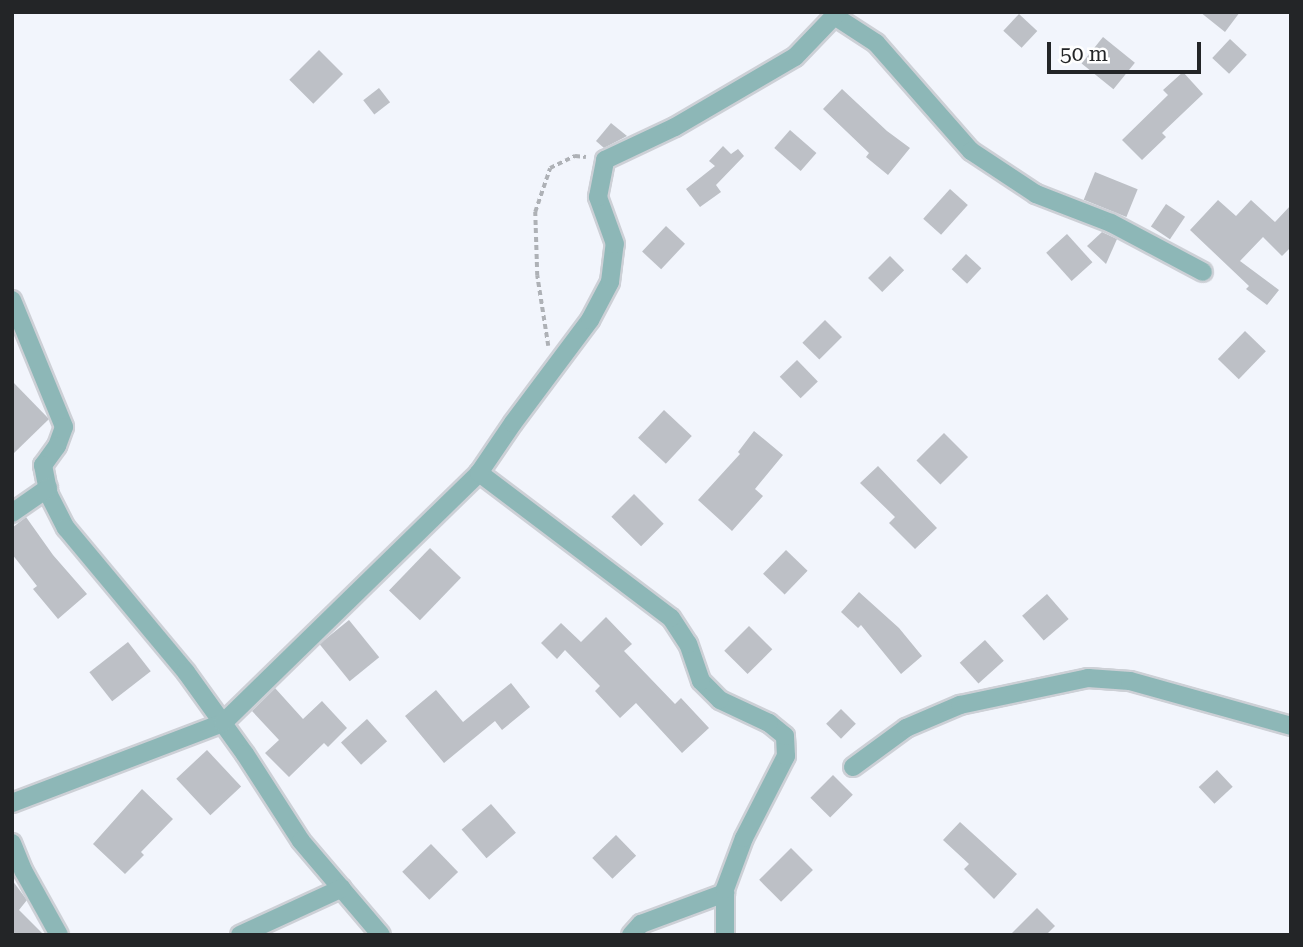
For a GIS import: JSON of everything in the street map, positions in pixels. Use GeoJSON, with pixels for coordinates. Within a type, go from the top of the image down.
{"type":"FeatureCollection","features":[{"type":"Feature","properties":{"kind":"street"},"geometry":{"type":"LineString","coordinates":[[12,803],[223,723],[480,473],[552,369],[590,320],[610,282],[615,244],[598,197],[605,160],[675,127],[795,57],[837,15],[876,43],[971,151],[1036,194],[1111,223],[1203,272]]}},
{"type":"Feature","properties":{"kind":"street"},"geometry":{"type":"LineString","coordinates":[[12,300],[64,427],[57,446],[43,465],[48,488],[66,528],[186,672],[301,841],[381,935]]}},
{"type":"Feature","properties":{"kind":"street"},"geometry":{"type":"LineString","coordinates":[[480,473],[671,618],[688,644],[701,681],[720,700],[769,723],[785,736],[786,756],[744,838],[725,893],[725,935]]}},
{"type":"Feature","properties":{"kind":"street"},"geometry":{"type":"LineString","coordinates":[[12,513],[48,488]]}},
{"type":"Feature","properties":{"kind":"street"},"geometry":{"type":"LineString","coordinates":[[853,767],[906,728],[960,705],[1088,678],[1130,681],[1291,726]]}},
{"type":"Feature","properties":{"kind":"street"},"geometry":{"type":"LineString","coordinates":[[12,843],[24,872],[59,935]]}},
{"type":"Feature","properties":{"kind":"street"},"geometry":{"type":"LineString","coordinates":[[240,935],[342,887]]}},
{"type":"Feature","properties":{"kind":"street"},"geometry":{"type":"LineString","coordinates":[[631,935],[641,924],[725,893]]}},
{"type":"Feature","properties":{"kind":"path"},"geometry":{"type":"LineString","coordinates":[[552,369],[537,276],[536,212],[550,168],[575,156],[605,160]]}},
{"type":"Feature","properties":{"kind":"building"},"geometry":{"type":"Polygon","coordinates":[[[1200,12],[1240,12],[1225,32],[1200,12]]]}},
{"type":"Feature","properties":{"kind":"building"},"geometry":{"type":"Polygon","coordinates":[[[1019,14],[1037,31],[1022,48],[1003,31],[1019,14]]]}},
{"type":"Feature","properties":{"kind":"building"},"geometry":{"type":"Polygon","coordinates":[[[1103,37],[1135,63],[1113,89],[1082,63],[1103,37]]]}},
{"type":"Feature","properties":{"kind":"building"},"geometry":{"type":"Polygon","coordinates":[[[1230,39],[1247,55],[1229,74],[1212,58],[1230,39]]]}},
{"type":"Feature","properties":{"kind":"building"},"geometry":{"type":"Polygon","coordinates":[[[319,50],[343,74],[313,104],[289,80],[319,50]]]}},
{"type":"Feature","properties":{"kind":"building"},"geometry":{"type":"Polygon","coordinates":[[[1183,72],[1203,94],[1162,133],[1166,137],[1142,160],[1122,140],[1168,95],[1163,90],[1183,72]]]}},
{"type":"Feature","properties":{"kind":"building"},"geometry":{"type":"Polygon","coordinates":[[[379,88],[390,102],[374,114],[363,100],[379,88]]]}},
{"type":"Feature","properties":{"kind":"building"},"geometry":{"type":"Polygon","coordinates":[[[842,89],[887,131],[910,148],[888,175],[866,157],[869,153],[823,109],[842,89]]]}},
{"type":"Feature","properties":{"kind":"building"},"geometry":{"type":"Polygon","coordinates":[[[611,123],[627,136],[604,148],[596,141],[611,123]]]}},
{"type":"Feature","properties":{"kind":"building"},"geometry":{"type":"Polygon","coordinates":[[[790,130],[816,153],[801,171],[774,148],[790,130]]]}},
{"type":"Feature","properties":{"kind":"building"},"geometry":{"type":"Polygon","coordinates":[[[723,146],[731,154],[738,149],[744,156],[716,185],[721,192],[700,207],[686,189],[715,166],[709,161],[723,146]]]}},
{"type":"Feature","properties":{"kind":"building"},"geometry":{"type":"Polygon","coordinates":[[[1095,172],[1138,189],[1126,217],[1084,200],[1095,172]]]}},
{"type":"Feature","properties":{"kind":"building"},"geometry":{"type":"Polygon","coordinates":[[[950,189],[968,205],[941,235],[923,219],[950,189]]]}},
{"type":"Feature","properties":{"kind":"building"},"geometry":{"type":"Polygon","coordinates":[[[1218,200],[1236,216],[1251,200],[1275,222],[1291,205],[1291,247],[1282,256],[1263,237],[1240,261],[1279,290],[1267,305],[1246,289],[1249,286],[1190,230],[1218,200]]]}},
{"type":"Feature","properties":{"kind":"building"},"geometry":{"type":"Polygon","coordinates":[[[1166,204],[1185,217],[1170,239],[1151,226],[1166,204]]]}},
{"type":"Feature","properties":{"kind":"building"},"geometry":{"type":"Polygon","coordinates":[[[666,226],[685,244],[661,269],[642,252],[666,226]]]}},
{"type":"Feature","properties":{"kind":"building"},"geometry":{"type":"Polygon","coordinates":[[[1102,232],[1117,239],[1106,264],[1087,246],[1102,232]]]}},
{"type":"Feature","properties":{"kind":"building"},"geometry":{"type":"Polygon","coordinates":[[[1067,234],[1092,262],[1072,281],[1046,253],[1067,234]]]}},
{"type":"Feature","properties":{"kind":"building"},"geometry":{"type":"Polygon","coordinates":[[[966,254],[981,268],[967,284],[952,269],[966,254]]]}},
{"type":"Feature","properties":{"kind":"building"},"geometry":{"type":"Polygon","coordinates":[[[890,256],[904,270],[882,292],[868,278],[890,256]]]}},
{"type":"Feature","properties":{"kind":"building"},"geometry":{"type":"Polygon","coordinates":[[[825,320],[842,337],[819,360],[802,343],[825,320]]]}},
{"type":"Feature","properties":{"kind":"building"},"geometry":{"type":"Polygon","coordinates":[[[1245,331],[1266,351],[1239,379],[1218,359],[1245,331]]]}},
{"type":"Feature","properties":{"kind":"building"},"geometry":{"type":"Polygon","coordinates":[[[797,360],[818,382],[801,398],[780,377],[797,360]]]}},
{"type":"Feature","properties":{"kind":"building"},"geometry":{"type":"Polygon","coordinates":[[[12,381],[49,419],[12,455],[12,381]]]}},
{"type":"Feature","properties":{"kind":"building"},"geometry":{"type":"Polygon","coordinates":[[[664,410],[692,436],[666,464],[638,438],[664,410]]]}},
{"type":"Feature","properties":{"kind":"building"},"geometry":{"type":"Polygon","coordinates":[[[754,431],[783,455],[755,489],[763,496],[732,531],[698,500],[740,454],[738,452],[754,431]]]}},
{"type":"Feature","properties":{"kind":"building"},"geometry":{"type":"Polygon","coordinates":[[[944,433],[968,457],[940,485],[916,461],[944,433]]]}},
{"type":"Feature","properties":{"kind":"building"},"geometry":{"type":"Polygon","coordinates":[[[878,466],[937,528],[915,549],[889,523],[895,517],[860,483],[878,466]]]}},
{"type":"Feature","properties":{"kind":"building"},"geometry":{"type":"Polygon","coordinates":[[[634,494],[664,524],[641,546],[611,517],[634,494]]]}},
{"type":"Feature","properties":{"kind":"building"},"geometry":{"type":"Polygon","coordinates":[[[26,517],[53,555],[87,594],[58,619],[33,589],[37,586],[12,554],[12,528],[26,517]]]}},
{"type":"Feature","properties":{"kind":"building"},"geometry":{"type":"Polygon","coordinates":[[[430,548],[461,578],[420,620],[389,590],[430,548]]]}},
{"type":"Feature","properties":{"kind":"building"},"geometry":{"type":"Polygon","coordinates":[[[786,550],[808,571],[785,595],[763,574],[786,550]]]}},
{"type":"Feature","properties":{"kind":"building"},"geometry":{"type":"Polygon","coordinates":[[[859,592],[899,628],[922,656],[901,674],[861,625],[858,628],[841,612],[859,592]]]}},
{"type":"Feature","properties":{"kind":"building"},"geometry":{"type":"Polygon","coordinates":[[[1047,594],[1069,619],[1044,641],[1022,616],[1047,594]]]}},
{"type":"Feature","properties":{"kind":"building"},"geometry":{"type":"Polygon","coordinates":[[[606,617],[632,644],[624,651],[675,704],[681,698],[709,728],[682,753],[636,703],[620,718],[595,691],[600,686],[565,650],[557,659],[541,643],[561,623],[581,642],[606,617]]]}},
{"type":"Feature","properties":{"kind":"building"},"geometry":{"type":"Polygon","coordinates":[[[349,620],[379,657],[350,681],[319,644],[349,620]]]}},
{"type":"Feature","properties":{"kind":"building"},"geometry":{"type":"Polygon","coordinates":[[[749,626],[772,649],[748,674],[724,651],[749,626]]]}},
{"type":"Feature","properties":{"kind":"building"},"geometry":{"type":"Polygon","coordinates":[[[985,640],[1004,661],[978,684],[960,663],[985,640]]]}},
{"type":"Feature","properties":{"kind":"building"},"geometry":{"type":"Polygon","coordinates":[[[128,642],[151,671],[112,701],[89,672],[128,642]]]}},
{"type":"Feature","properties":{"kind":"building"},"geometry":{"type":"Polygon","coordinates":[[[511,683],[530,707],[502,730],[495,721],[444,763],[405,716],[436,690],[463,722],[511,683]]]}},
{"type":"Feature","properties":{"kind":"building"},"geometry":{"type":"Polygon","coordinates":[[[275,688],[303,719],[322,701],[347,728],[328,747],[324,743],[289,777],[265,753],[279,740],[252,711],[275,688]]]}},
{"type":"Feature","properties":{"kind":"building"},"geometry":{"type":"Polygon","coordinates":[[[841,709],[856,724],[841,739],[826,724],[841,709]]]}},
{"type":"Feature","properties":{"kind":"building"},"geometry":{"type":"Polygon","coordinates":[[[367,719],[387,741],[361,765],[341,742],[367,719]]]}},
{"type":"Feature","properties":{"kind":"building"},"geometry":{"type":"Polygon","coordinates":[[[207,750],[241,787],[210,815],[176,779],[207,750]]]}},
{"type":"Feature","properties":{"kind":"building"},"geometry":{"type":"Polygon","coordinates":[[[1217,770],[1233,787],[1214,804],[1199,787],[1217,770]]]}},
{"type":"Feature","properties":{"kind":"building"},"geometry":{"type":"Polygon","coordinates":[[[833,775],[853,795],[830,817],[810,798],[833,775]]]}},
{"type":"Feature","properties":{"kind":"building"},"geometry":{"type":"Polygon","coordinates":[[[142,789],[173,819],[141,852],[144,855],[125,874],[93,844],[142,789]]]}},
{"type":"Feature","properties":{"kind":"building"},"geometry":{"type":"Polygon","coordinates":[[[491,804],[516,833],[486,858],[462,830],[491,804]]]}},
{"type":"Feature","properties":{"kind":"building"},"geometry":{"type":"Polygon","coordinates":[[[960,822],[1017,874],[994,899],[964,869],[969,864],[943,840],[960,822]]]}},
{"type":"Feature","properties":{"kind":"building"},"geometry":{"type":"Polygon","coordinates":[[[616,835],[636,856],[612,879],[592,858],[616,835]]]}},
{"type":"Feature","properties":{"kind":"building"},"geometry":{"type":"Polygon","coordinates":[[[431,844],[458,872],[429,900],[402,872],[431,844]]]}},
{"type":"Feature","properties":{"kind":"building"},"geometry":{"type":"Polygon","coordinates":[[[791,848],[813,870],[781,902],[759,880],[791,848]]]}},
{"type":"Feature","properties":{"kind":"building"},"geometry":{"type":"Polygon","coordinates":[[[12,880],[27,900],[19,910],[44,935],[12,935],[12,880]]]}},
{"type":"Feature","properties":{"kind":"building"},"geometry":{"type":"Polygon","coordinates":[[[1037,908],[1055,926],[1046,935],[1010,935],[1037,908]]]}}]}
